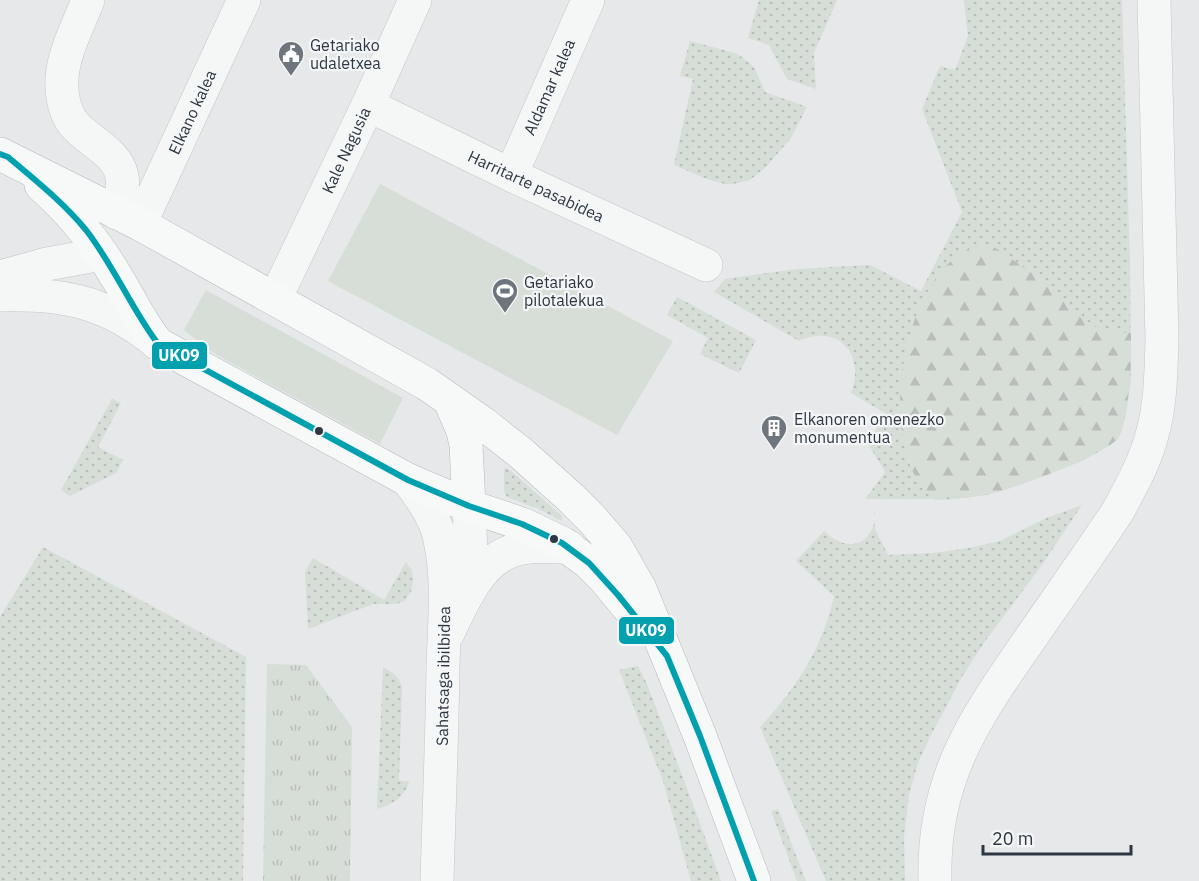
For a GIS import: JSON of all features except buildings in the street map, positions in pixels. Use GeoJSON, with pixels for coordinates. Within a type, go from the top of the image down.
{"type":"FeatureCollection","features":[{"type":"Feature","properties":{"kind":"highway"},"geometry":{"type":"LineString","coordinates":[[4,155],[129,218],[427,384],[522,454],[571,498],[607,536],[625,561],[640,589],[700,736],[754,881]]}},
{"type":"Feature","properties":{"kind":"highway"},"geometry":{"type":"LineString","coordinates":[[4,155],[54,196],[86,231],[119,280],[143,324],[158,344],[408,480],[469,506],[522,524],[562,543],[589,563],[603,577],[667,656]]}},
{"type":"Feature","properties":{"kind":"highway"},"geometry":{"type":"LineString","coordinates":[[102,254],[169,240]]}},
{"type":"Feature","properties":{"kind":"highway"},"geometry":{"type":"LineString","coordinates":[[450,401],[463,431],[466,445],[469,506]]}},
{"type":"Feature","properties":{"kind":"street"},"geometry":{"type":"LineString","coordinates":[[88,0],[64,64],[63,93],[67,113],[72,122],[110,155],[117,165],[122,175],[122,187],[129,218]]}},
{"type":"Feature","properties":{"kind":"street","name":"Elkano kalea"},"geometry":{"type":"LineString","coordinates":[[129,218],[244,0]]}},
{"type":"Feature","properties":{"kind":"street","name":"Kale Nagusia"},"geometry":{"type":"LineString","coordinates":[[275,299],[368,105],[415,0]]}},
{"type":"Feature","properties":{"kind":"street","name":"Aldamar kalea"},"geometry":{"type":"LineString","coordinates":[[511,175],[588,0]]}},
{"type":"Feature","properties":{"kind":"street"},"geometry":{"type":"LineString","coordinates":[[935,881],[936,835],[940,811],[945,788],[966,738],[1009,670],[1118,511],[1145,457],[1152,436],[1159,395],[1162,339],[1154,0]]}},
{"type":"Feature","properties":{"kind":"street","name":"Harritarte pasabidea"},"geometry":{"type":"LineString","coordinates":[[368,105],[511,175],[706,265]]}},
{"type":"Feature","properties":{"kind":"street"},"geometry":{"type":"LineString","coordinates":[[0,277],[47,264],[102,254]]}},
{"type":"Feature","properties":{"kind":"street"},"geometry":{"type":"LineString","coordinates":[[0,295],[60,297],[93,305],[140,328],[158,344]]}},
{"type":"Feature","properties":{"kind":"street","name":"Sahatsaga ibilbidea"},"geometry":{"type":"LineString","coordinates":[[408,480],[423,500],[437,527],[444,571],[437,881]]}},
{"type":"Feature","properties":{"kind":"street"},"geometry":{"type":"LineString","coordinates":[[444,640],[464,581],[471,552],[469,506]]}},
{"type":"Feature","properties":{"kind":"street"},"geometry":{"type":"LineString","coordinates":[[444,640],[469,591],[491,562],[502,555],[522,548],[569,548]]}},
{"type":"Feature","properties":{"kind":"green space"},"geometry":{"type":"Polygon","coordinates":[[[759,0],[837,0],[814,53],[816,89],[787,79],[769,45],[748,38],[759,0]]]}},
{"type":"Feature","properties":{"kind":"green space"},"geometry":{"type":"Polygon","coordinates":[[[964,0],[1122,0],[1131,373],[1126,414],[1118,439],[1080,462],[986,495],[951,499],[867,499],[868,501],[866,498],[885,472],[868,444],[885,413],[851,393],[855,379],[855,366],[845,346],[826,336],[799,341],[714,292],[725,279],[797,269],[870,265],[921,291],[962,212],[922,109],[940,66],[955,70],[968,36],[964,0]]]}},
{"type":"Feature","properties":{"kind":"green space"},"geometry":{"type":"Polygon","coordinates":[[[690,41],[738,54],[754,67],[765,92],[807,107],[791,138],[765,168],[750,180],[725,184],[674,165],[693,79],[680,76],[690,41]]]}},
{"type":"Feature","properties":{"kind":"green space","name":"Getariako pilotalekua"},"geometry":{"type":"Polygon","coordinates":[[[380,184],[673,341],[617,435],[328,281],[380,184]]]}},
{"type":"Feature","properties":{"kind":"green space"},"geometry":{"type":"Polygon","coordinates":[[[980,244],[999,250],[1026,269],[1092,325],[1107,330],[1131,333],[1130,385],[1124,423],[1119,437],[1111,444],[1079,462],[1018,486],[989,494],[935,500],[916,478],[905,448],[900,416],[901,380],[907,345],[918,311],[934,281],[955,258],[980,244]]]}},
{"type":"Feature","properties":{"kind":"green space"},"geometry":{"type":"Polygon","coordinates":[[[206,290],[403,398],[380,444],[207,349],[184,330],[206,290]]]}},
{"type":"Feature","properties":{"kind":"green space"},"geometry":{"type":"Polygon","coordinates":[[[677,297],[756,340],[739,373],[700,354],[708,338],[667,315],[677,297]]]}},
{"type":"Feature","properties":{"kind":"green space"},"geometry":{"type":"Polygon","coordinates":[[[112,399],[121,403],[98,447],[123,460],[116,473],[70,496],[61,490],[112,399]]]}},
{"type":"Feature","properties":{"kind":"green space"},"geometry":{"type":"Polygon","coordinates":[[[506,468],[562,516],[562,520],[507,497],[504,491],[504,469],[506,468]]]}},
{"type":"Feature","properties":{"kind":"green space"},"geometry":{"type":"Polygon","coordinates":[[[1082,505],[963,675],[931,735],[918,763],[909,795],[904,837],[905,881],[826,881],[760,727],[785,698],[806,666],[823,633],[834,596],[796,561],[824,531],[842,542],[854,544],[868,536],[875,520],[875,529],[888,555],[933,553],[1000,541],[1044,519],[1082,505]]]}},
{"type":"Feature","properties":{"kind":"green space"},"geometry":{"type":"Polygon","coordinates":[[[43,547],[246,657],[243,881],[0,881],[0,617],[43,547]]]}},
{"type":"Feature","properties":{"kind":"green space"},"geometry":{"type":"Polygon","coordinates":[[[313,558],[384,600],[406,562],[412,571],[411,592],[404,601],[396,604],[373,604],[308,629],[305,572],[313,558]]]}},
{"type":"Feature","properties":{"kind":"green space"},"geometry":{"type":"Polygon","coordinates":[[[267,664],[306,665],[352,727],[350,881],[263,881],[267,664]]]}},
{"type":"Feature","properties":{"kind":"green space"},"geometry":{"type":"Polygon","coordinates":[[[638,666],[647,684],[721,881],[691,881],[663,781],[619,670],[638,666]]]}},
{"type":"Feature","properties":{"kind":"green space"},"geometry":{"type":"Polygon","coordinates":[[[383,667],[397,678],[402,688],[399,781],[409,781],[397,800],[377,809],[383,667]]]}},
{"type":"Feature","properties":{"kind":"green space"},"geometry":{"type":"Polygon","coordinates":[[[778,809],[806,881],[797,881],[771,811],[778,809]]]}},
{"type":"Feature","properties":{"kind":"transit line","name":"UK09"},"geometry":{"type":"LineString","coordinates":[[0,154],[8,157],[48,192],[86,230],[158,344],[408,480],[469,506],[522,524],[562,543],[589,563],[667,656],[700,736],[754,881]]}},
{"type":"Feature","properties":{"kind":"place","name":"Getariako udaletxea"},"geometry":{"type":"Point","coordinates":[291,77]}},
{"type":"Feature","properties":{"kind":"place","name":"Getariako pilotalekua"},"geometry":{"type":"Point","coordinates":[505,314]}},
{"type":"Feature","properties":{"kind":"place","name":"Elkanoren omenezko monumentua"},"geometry":{"type":"Point","coordinates":[774,451]}}]}
